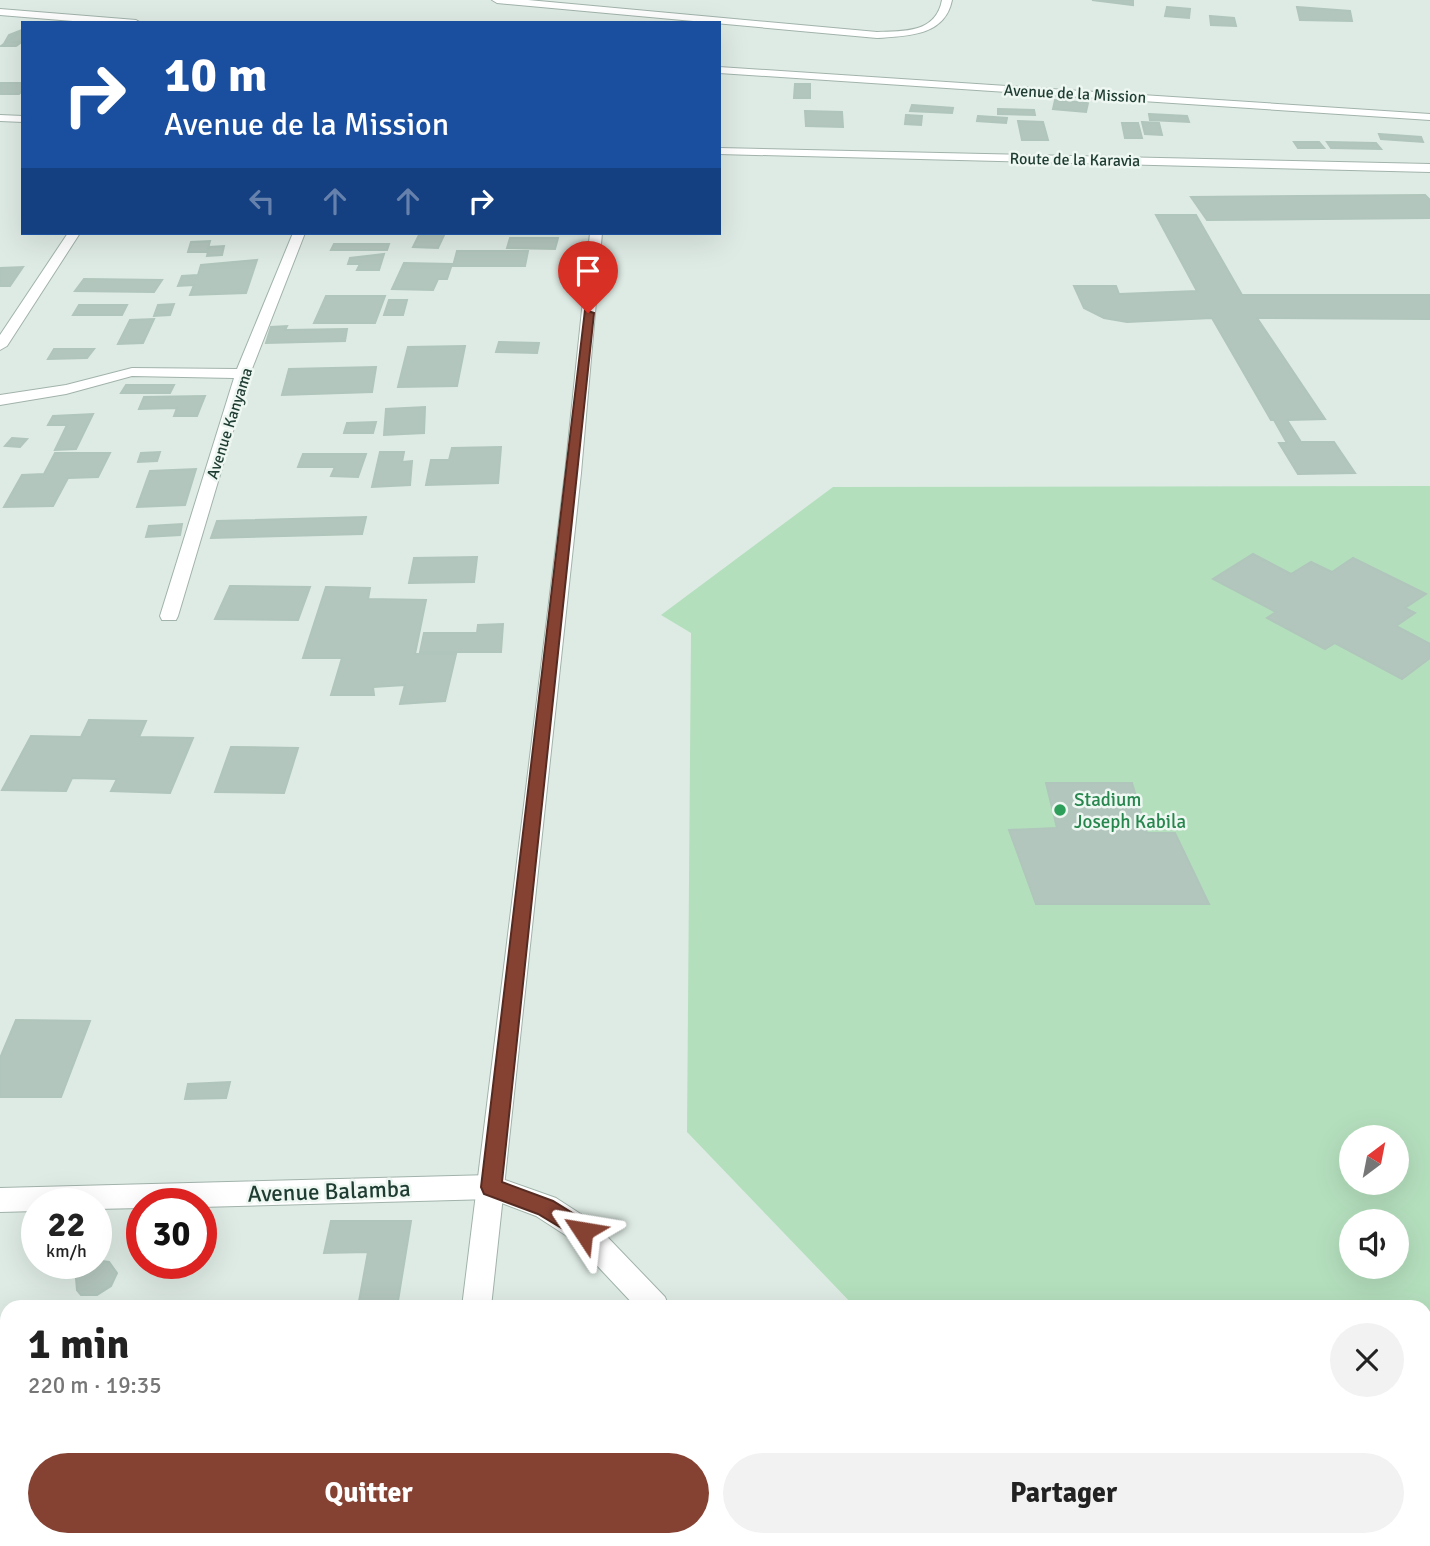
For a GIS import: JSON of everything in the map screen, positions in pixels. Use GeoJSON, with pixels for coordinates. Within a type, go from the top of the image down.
{"type":"FeatureCollection","features":[{"type":"Feature","properties":{"kind":"street"},"geometry":{"type":"LineString","coordinates":[[496,0],[877,35],[914,31],[932,24],[941,18],[947,0]]}},
{"type":"Feature","properties":{"kind":"street"},"geometry":{"type":"LineString","coordinates":[[1,12],[111,21]]}},
{"type":"Feature","properties":{"kind":"street"},"geometry":{"type":"LineString","coordinates":[[627,21],[633,12]]}},
{"type":"Feature","properties":{"kind":"street","name":"Avenue de la Mission"},"geometry":{"type":"LineString","coordinates":[[721,69],[1430,117]]}},
{"type":"Feature","properties":{"kind":"street"},"geometry":{"type":"LineString","coordinates":[[0,118],[21,119]]}},
{"type":"Feature","properties":{"kind":"street","name":"Route de la Karavia"},"geometry":{"type":"LineString","coordinates":[[721,151],[1430,168]]}},
{"type":"Feature","properties":{"kind":"street"},"geometry":{"type":"LineString","coordinates":[[3,340],[73,235]]}},
{"type":"Feature","properties":{"kind":"street","name":"Avenue Kanyama"},"geometry":{"type":"LineString","coordinates":[[169,616],[243,374],[298,235]]}},
{"type":"Feature","properties":{"kind":"street"},"geometry":{"type":"LineString","coordinates":[[477,1300],[573,473],[596,235]]}},
{"type":"Feature","properties":{"kind":"street"},"geometry":{"type":"LineString","coordinates":[[0,400],[66,389],[132,372],[243,374]]}},
{"type":"Feature","properties":{"kind":"street"},"geometry":{"type":"LineString","coordinates":[[491,1187],[545,1207],[583,1231],[648,1300]]}},
{"type":"Feature","properties":{"kind":"street","name":"Avenue Balamba"},"geometry":{"type":"LineString","coordinates":[[0,1200],[491,1187]]}},
{"type":"Feature","properties":{"kind":"green space","name":"Stadium Joseph Kabila"},"geometry":{"type":"Polygon","coordinates":[[[1430,486],[1430,1300],[848,1300],[687,1132],[691,633],[661,615],[833,487],[1430,486]]]}},
{"type":"Feature","properties":{"kind":"building"},"geometry":{"type":"Polygon","coordinates":[[[1092,0],[1133,0],[1133,5],[1092,0]]]}},
{"type":"Feature","properties":{"kind":"building"},"geometry":{"type":"Polygon","coordinates":[[[1167,7],[1190,9],[1189,18],[1165,16],[1167,7]]]}},
{"type":"Feature","properties":{"kind":"building"},"geometry":{"type":"Polygon","coordinates":[[[1297,7],[1350,11],[1352,21],[1300,20],[1297,7]]]}},
{"type":"Feature","properties":{"kind":"building"},"geometry":{"type":"Polygon","coordinates":[[[1210,16],[1234,18],[1236,26],[1211,25],[1210,16]]]}},
{"type":"Feature","properties":{"kind":"building"},"geometry":{"type":"Polygon","coordinates":[[[21,30],[21,42],[5,42],[9,35],[21,30]]]}},
{"type":"Feature","properties":{"kind":"building"},"geometry":{"type":"Polygon","coordinates":[[[21,32],[21,42],[16,46],[1,46],[21,32]]]}},
{"type":"Feature","properties":{"kind":"building"},"geometry":{"type":"Polygon","coordinates":[[[0,83],[21,83],[19,94],[0,94],[0,83]]]}},
{"type":"Feature","properties":{"kind":"building"},"geometry":{"type":"Polygon","coordinates":[[[795,84],[810,84],[810,98],[794,98],[795,84]]]}},
{"type":"Feature","properties":{"kind":"building"},"geometry":{"type":"Polygon","coordinates":[[[1055,100],[1088,103],[1086,112],[1053,109],[1055,100]]]}},
{"type":"Feature","properties":{"kind":"building"},"geometry":{"type":"Polygon","coordinates":[[[912,105],[953,108],[952,113],[910,111],[912,105]]]}},
{"type":"Feature","properties":{"kind":"building"},"geometry":{"type":"Polygon","coordinates":[[[998,109],[1034,110],[1035,115],[998,114],[998,109]]]}},
{"type":"Feature","properties":{"kind":"building"},"geometry":{"type":"Polygon","coordinates":[[[805,111],[842,112],[843,127],[806,126],[805,111]]]}},
{"type":"Feature","properties":{"kind":"building"},"geometry":{"type":"Polygon","coordinates":[[[1149,114],[1187,116],[1189,122],[1150,120],[1149,114]]]}},
{"type":"Feature","properties":{"kind":"building"},"geometry":{"type":"Polygon","coordinates":[[[906,115],[922,116],[921,125],[905,124],[906,115]]]}},
{"type":"Feature","properties":{"kind":"building"},"geometry":{"type":"Polygon","coordinates":[[[978,116],[1007,118],[1006,123],[977,121],[978,116]]]}},
{"type":"Feature","properties":{"kind":"building"},"geometry":{"type":"Polygon","coordinates":[[[1018,121],[1043,122],[1048,140],[1022,140],[1018,121]]]}},
{"type":"Feature","properties":{"kind":"building"},"geometry":{"type":"Polygon","coordinates":[[[1142,122],[1159,123],[1162,135],[1145,134],[1142,122]]]}},
{"type":"Feature","properties":{"kind":"building"},"geometry":{"type":"Polygon","coordinates":[[[1122,123],[1138,123],[1142,138],[1125,138],[1122,123]]]}},
{"type":"Feature","properties":{"kind":"building"},"geometry":{"type":"Polygon","coordinates":[[[1379,134],[1421,137],[1423,142],[1381,139],[1379,134]]]}},
{"type":"Feature","properties":{"kind":"building"},"geometry":{"type":"Polygon","coordinates":[[[1294,142],[1319,142],[1324,148],[1298,148],[1294,142]]]}},
{"type":"Feature","properties":{"kind":"building"},"geometry":{"type":"Polygon","coordinates":[[[1327,142],[1376,143],[1381,149],[1331,148],[1327,142]]]}},
{"type":"Feature","properties":{"kind":"building"},"geometry":{"type":"Polygon","coordinates":[[[1425,195],[1430,200],[1430,218],[1207,220],[1191,197],[1425,195]]]}},
{"type":"Feature","properties":{"kind":"building"},"geometry":{"type":"Polygon","coordinates":[[[1156,215],[1196,215],[1242,295],[1430,295],[1430,319],[1257,318],[1325,419],[1287,420],[1301,442],[1334,442],[1355,473],[1298,474],[1279,443],[1287,443],[1212,318],[1127,322],[1104,318],[1084,308],[1074,286],[1116,286],[1119,294],[1197,291],[1156,215]]]}},
{"type":"Feature","properties":{"kind":"building"},"geometry":{"type":"Polygon","coordinates":[[[419,235],[444,235],[438,248],[413,247],[419,235]]]}},
{"type":"Feature","properties":{"kind":"building"},"geometry":{"type":"Polygon","coordinates":[[[510,238],[558,238],[555,249],[507,248],[510,238]]]}},
{"type":"Feature","properties":{"kind":"building"},"geometry":{"type":"Polygon","coordinates":[[[210,241],[207,252],[188,252],[191,242],[210,241]]]}},
{"type":"Feature","properties":{"kind":"building"},"geometry":{"type":"Polygon","coordinates":[[[334,244],[389,244],[387,250],[331,250],[334,244]]]}},
{"type":"Feature","properties":{"kind":"building"},"geometry":{"type":"Polygon","coordinates":[[[224,246],[222,255],[207,256],[209,247],[224,246]]]}},
{"type":"Feature","properties":{"kind":"building"},"geometry":{"type":"Polygon","coordinates":[[[457,251],[528,251],[525,266],[453,266],[457,251]]]}},
{"type":"Feature","properties":{"kind":"building"},"geometry":{"type":"Polygon","coordinates":[[[384,254],[379,270],[357,270],[360,264],[348,264],[350,258],[384,254]]]}},
{"type":"Feature","properties":{"kind":"building"},"geometry":{"type":"Polygon","coordinates":[[[257,260],[246,293],[190,295],[194,285],[178,286],[182,276],[198,275],[201,265],[257,260]]]}},
{"type":"Feature","properties":{"kind":"building"},"geometry":{"type":"Polygon","coordinates":[[[404,263],[452,264],[447,279],[438,279],[433,290],[392,289],[404,263]]]}},
{"type":"Feature","properties":{"kind":"building"},"geometry":{"type":"Polygon","coordinates":[[[23,267],[10,286],[0,286],[0,268],[23,267]]]}},
{"type":"Feature","properties":{"kind":"building"},"geometry":{"type":"Polygon","coordinates":[[[84,279],[162,280],[154,292],[75,291],[84,279]]]}},
{"type":"Feature","properties":{"kind":"building"},"geometry":{"type":"Polygon","coordinates":[[[326,296],[385,296],[375,323],[314,323],[326,296]]]}},
{"type":"Feature","properties":{"kind":"building"},"geometry":{"type":"Polygon","coordinates":[[[389,300],[407,300],[403,315],[384,315],[389,300]]]}},
{"type":"Feature","properties":{"kind":"building"},"geometry":{"type":"Polygon","coordinates":[[[174,304],[170,315],[154,316],[158,305],[174,304]]]}},
{"type":"Feature","properties":{"kind":"building"},"geometry":{"type":"Polygon","coordinates":[[[79,305],[127,305],[122,315],[73,315],[79,305]]]}},
{"type":"Feature","properties":{"kind":"building"},"geometry":{"type":"Polygon","coordinates":[[[154,319],[143,343],[118,344],[130,320],[154,319]]]}},
{"type":"Feature","properties":{"kind":"building"},"geometry":{"type":"Polygon","coordinates":[[[287,326],[285,330],[347,329],[345,341],[266,343],[271,327],[287,326]]]}},
{"type":"Feature","properties":{"kind":"building"},"geometry":{"type":"Polygon","coordinates":[[[499,342],[539,343],[537,353],[496,352],[499,342]]]}},
{"type":"Feature","properties":{"kind":"building"},"geometry":{"type":"Polygon","coordinates":[[[465,346],[457,386],[398,387],[408,347],[465,346]]]}},
{"type":"Feature","properties":{"kind":"building"},"geometry":{"type":"Polygon","coordinates":[[[54,349],[94,349],[87,358],[48,359],[54,349]]]}},
{"type":"Feature","properties":{"kind":"building"},"geometry":{"type":"Polygon","coordinates":[[[376,367],[372,392],[282,395],[289,369],[376,367]]]}},
{"type":"Feature","properties":{"kind":"building"},"geometry":{"type":"Polygon","coordinates":[[[126,385],[174,385],[170,393],[121,393],[126,385]]]}},
{"type":"Feature","properties":{"kind":"building"},"geometry":{"type":"Polygon","coordinates":[[[205,396],[197,416],[174,416],[177,408],[139,409],[144,397],[205,396]]]}},
{"type":"Feature","properties":{"kind":"building"},"geometry":{"type":"Polygon","coordinates":[[[425,407],[424,433],[384,435],[386,409],[425,407]]]}},
{"type":"Feature","properties":{"kind":"building"},"geometry":{"type":"Polygon","coordinates":[[[93,414],[76,449],[55,450],[67,425],[48,425],[53,416],[93,414]]]}},
{"type":"Feature","properties":{"kind":"building"},"geometry":{"type":"Polygon","coordinates":[[[376,422],[373,433],[344,433],[347,423],[376,422]]]}},
{"type":"Feature","properties":{"kind":"building"},"geometry":{"type":"Polygon","coordinates":[[[12,438],[27,439],[20,447],[5,446],[12,438]]]}},
{"type":"Feature","properties":{"kind":"building"},"geometry":{"type":"Polygon","coordinates":[[[501,447],[498,483],[426,485],[431,460],[449,460],[452,448],[501,447]]]}},
{"type":"Feature","properties":{"kind":"building"},"geometry":{"type":"Polygon","coordinates":[[[160,452],[157,461],[138,462],[141,453],[160,452]]]}},
{"type":"Feature","properties":{"kind":"building"},"geometry":{"type":"Polygon","coordinates":[[[380,452],[404,452],[402,462],[412,461],[410,485],[372,487],[380,452]]]}},
{"type":"Feature","properties":{"kind":"building"},"geometry":{"type":"Polygon","coordinates":[[[55,453],[110,453],[98,477],[68,478],[53,506],[4,507],[22,475],[44,474],[55,453]]]}},
{"type":"Feature","properties":{"kind":"building"},"geometry":{"type":"Polygon","coordinates":[[[303,454],[366,454],[358,477],[331,476],[335,467],[298,467],[303,454]]]}},
{"type":"Feature","properties":{"kind":"building"},"geometry":{"type":"Polygon","coordinates":[[[196,469],[185,505],[137,507],[150,471],[196,469]]]}},
{"type":"Feature","properties":{"kind":"building"},"geometry":{"type":"Polygon","coordinates":[[[366,517],[362,534],[211,538],[217,521],[366,517]]]}},
{"type":"Feature","properties":{"kind":"building"},"geometry":{"type":"Polygon","coordinates":[[[182,524],[180,535],[146,537],[149,526],[182,524]]]}},
{"type":"Feature","properties":{"kind":"building"},"geometry":{"type":"Polygon","coordinates":[[[1253,554],[1291,574],[1311,562],[1332,572],[1353,558],[1426,594],[1405,608],[1415,613],[1396,626],[1430,644],[1430,658],[1402,679],[1335,643],[1325,649],[1267,618],[1276,612],[1213,579],[1253,554]]]}},
{"type":"Feature","properties":{"kind":"building"},"geometry":{"type":"Polygon","coordinates":[[[477,557],[474,582],[409,583],[414,558],[477,557]]]}},
{"type":"Feature","properties":{"kind":"building"},"geometry":{"type":"Polygon","coordinates":[[[230,586],[310,587],[298,620],[215,619],[230,586]]]}},
{"type":"Feature","properties":{"kind":"building"},"geometry":{"type":"Polygon","coordinates":[[[326,587],[370,588],[368,599],[426,600],[415,654],[456,654],[445,701],[400,704],[405,685],[373,687],[374,695],[331,695],[342,658],[303,658],[326,587]]]}},
{"type":"Feature","properties":{"kind":"building"},"geometry":{"type":"Polygon","coordinates":[[[503,624],[501,652],[420,652],[424,633],[477,633],[478,625],[503,624]]]}},
{"type":"Feature","properties":{"kind":"building"},"geometry":{"type":"Polygon","coordinates":[[[89,720],[146,721],[139,737],[193,738],[170,793],[111,791],[117,779],[72,778],[66,791],[2,790],[31,736],[81,737],[89,720]]]}},
{"type":"Feature","properties":{"kind":"building"},"geometry":{"type":"Polygon","coordinates":[[[231,747],[298,748],[284,793],[215,792],[231,747]]]}},
{"type":"Feature","properties":{"kind":"building"},"geometry":{"type":"Polygon","coordinates":[[[1046,783],[1132,783],[1147,833],[1175,833],[1209,904],[1036,904],[1009,830],[1057,828],[1046,783]]]}},
{"type":"Feature","properties":{"kind":"building"},"geometry":{"type":"Polygon","coordinates":[[[16,1020],[90,1021],[61,1097],[0,1097],[0,1058],[16,1020]]]}},
{"type":"Feature","properties":{"kind":"building"},"geometry":{"type":"Polygon","coordinates":[[[230,1082],[226,1098],[185,1099],[188,1084],[230,1082]]]}},
{"type":"Feature","properties":{"kind":"building"},"geometry":{"type":"Polygon","coordinates":[[[331,1221],[411,1221],[398,1300],[359,1300],[368,1252],[324,1253],[331,1221]]]}},
{"type":"Feature","properties":{"kind":"building"},"geometry":{"type":"Polygon","coordinates":[[[112,1266],[117,1273],[111,1286],[97,1295],[81,1295],[77,1290],[76,1279],[112,1279],[112,1266]]]}},
{"type":"Feature","properties":{"kind":"place","name":"Stadium Joseph Kabila"},"geometry":{"type":"Point","coordinates":[1060,810]}},
{"type":"Feature","properties":{"kind":"route"},"geometry":{"type":"LineString","coordinates":[[583,1231],[545,1207],[491,1187],[573,473],[588,313]]}}]}
